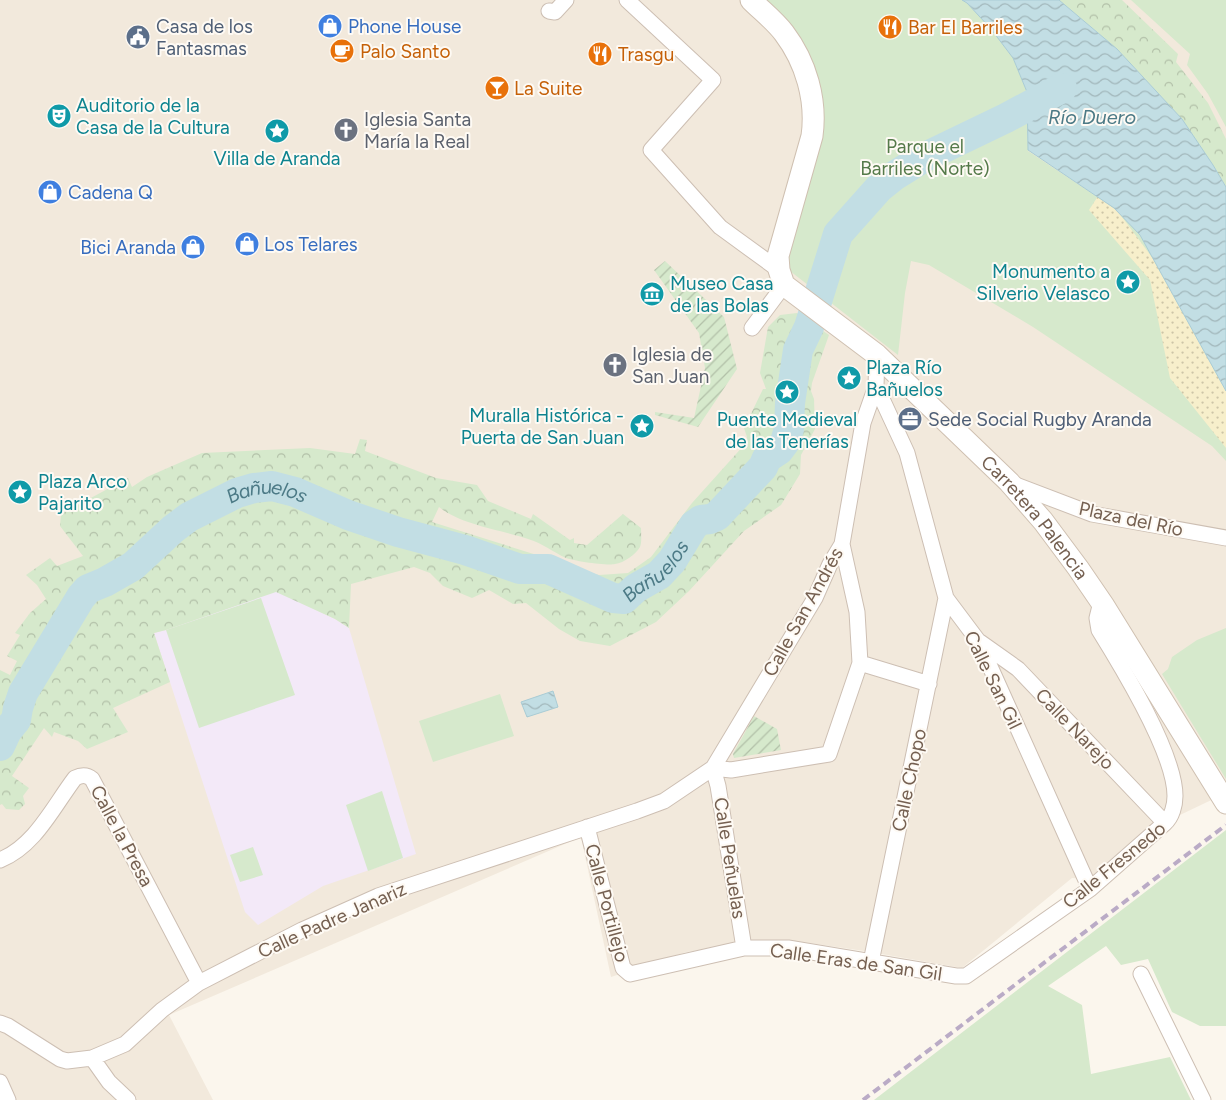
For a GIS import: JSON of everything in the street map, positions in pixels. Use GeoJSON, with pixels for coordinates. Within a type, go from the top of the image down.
{"type":"FeatureCollection","features":[{"type":"Feature","properties":{"kind":"street"},"geometry":{"type":"LineString","coordinates":[[549,11],[555,12],[566,0]]}},
{"type":"Feature","properties":{"kind":"street"},"geometry":{"type":"LineString","coordinates":[[627,0],[712,80],[651,150],[720,227],[786,283]]}},
{"type":"Feature","properties":{"kind":"street"},"geometry":{"type":"LineString","coordinates":[[751,0],[783,32],[792,46],[805,74],[813,100],[812,136],[778,256],[786,283]]}},
{"type":"Feature","properties":{"kind":"street"},"geometry":{"type":"LineString","coordinates":[[752,328],[786,283]]}},
{"type":"Feature","properties":{"kind":"street","name":"Carretera Palencia"},"geometry":{"type":"LineString","coordinates":[[786,283],[878,355],[1009,482],[1043,521],[1101,602],[1226,802]]}},
{"type":"Feature","properties":{"kind":"street","name":"Calle San Gil"},"geometry":{"type":"LineString","coordinates":[[878,355],[876,386],[907,453],[946,598],[978,642],[1090,889]]}},
{"type":"Feature","properties":{"kind":"street","name":"Calle San Andrés"},"geometry":{"type":"LineString","coordinates":[[713,768],[815,598],[830,564],[842,544],[863,423],[876,386]]}},
{"type":"Feature","properties":{"kind":"street","name":"Plaza del Río"},"geometry":{"type":"LineString","coordinates":[[1009,482],[1092,514],[1226,538]]}},
{"type":"Feature","properties":{"kind":"street"},"geometry":{"type":"LineString","coordinates":[[713,768],[731,770],[829,754],[860,663],[857,612],[842,544]]}},
{"type":"Feature","properties":{"kind":"street","name":"Calle Chopo"},"geometry":{"type":"LineString","coordinates":[[871,962],[946,598]]}},
{"type":"Feature","properties":{"kind":"street","name":"Calle Fresnedo"},"geometry":{"type":"LineString","coordinates":[[961,977],[966,976],[1090,889],[1172,815],[1175,797],[1171,773],[1165,754],[1149,719],[1099,630],[1097,618],[1101,602]]}},
{"type":"Feature","properties":{"kind":"street","name":"Calle Narejo"},"geometry":{"type":"LineString","coordinates":[[978,642],[1018,669],[1165,823]]}},
{"type":"Feature","properties":{"kind":"street"},"geometry":{"type":"LineString","coordinates":[[860,663],[929,684]]}},
{"type":"Feature","properties":{"kind":"street","name":"Calle Padre Janariz"},"geometry":{"type":"LineString","coordinates":[[0,1023],[8,1026],[60,1059],[66,1061],[92,1058],[125,1044],[162,1010],[199,983],[302,930],[378,896],[664,801],[713,768]]}},
{"type":"Feature","properties":{"kind":"street","name":"Calle Peñuelas"},"geometry":{"type":"LineString","coordinates":[[713,768],[718,786],[744,948]]}},
{"type":"Feature","properties":{"kind":"street","name":"Calle la Presa"},"geometry":{"type":"LineString","coordinates":[[0,860],[17,851],[28,842],[74,778],[84,775],[88,776],[92,779],[199,983]]}},
{"type":"Feature","properties":{"kind":"street","name":"Calle Portillejo"},"geometry":{"type":"LineString","coordinates":[[587,827],[623,968],[633,974]]}},
{"type":"Feature","properties":{"kind":"street","name":"Calle Eras de San Gil"},"geometry":{"type":"LineString","coordinates":[[633,974],[707,955],[744,948],[788,948],[961,977]]}},
{"type":"Feature","properties":{"kind":"street"},"geometry":{"type":"LineString","coordinates":[[1141,974],[1203,1100]]}},
{"type":"Feature","properties":{"kind":"street"},"geometry":{"type":"LineString","coordinates":[[92,1058],[109,1082],[128,1100]]}},
{"type":"Feature","properties":{"kind":"street"},"geometry":{"type":"LineString","coordinates":[[0,1082],[8,1100]]}},
{"type":"Feature","properties":{"kind":"shaded area"},"geometry":{"type":"Polygon","coordinates":[[[0,0],[1226,0],[1226,793],[1157,826],[1103,880],[1072,878],[962,968],[789,940],[758,942],[686,952],[611,977],[581,837],[169,1015],[213,1100],[0,1100],[0,0]]]}},
{"type":"Feature","properties":{"kind":"shaded area"},"geometry":{"type":"Polygon","coordinates":[[[277,591],[335,619],[349,628],[416,854],[323,886],[258,925],[245,912],[154,633],[277,591]]]}},
{"type":"Feature","properties":{"kind":"green space","name":"Parque el Barriles (Norte)"},"geometry":{"type":"Polygon","coordinates":[[[764,0],[962,0],[967,3],[991,29],[1013,58],[1027,92],[1028,151],[1114,208],[1140,235],[1226,391],[1226,461],[1212,446],[1033,327],[929,265],[911,261],[905,293],[898,355],[790,271],[787,256],[823,136],[823,101],[814,66],[799,37],[764,0]]]}},
{"type":"Feature","properties":{"kind":"green space"},"geometry":{"type":"Polygon","coordinates":[[[1059,0],[1122,0],[1178,54],[1176,62],[1208,103],[1226,139],[1226,187],[1182,119],[1117,49],[1059,0]]]}},
{"type":"Feature","properties":{"kind":"green space"},"geometry":{"type":"Polygon","coordinates":[[[1131,0],[1226,0],[1226,127],[1208,94],[1187,65],[1190,54],[1131,0]]]}},
{"type":"Feature","properties":{"kind":"green space"},"geometry":{"type":"Polygon","coordinates":[[[665,261],[724,317],[737,369],[698,427],[655,415],[655,412],[694,418],[705,368],[699,333],[654,270],[665,261]]]}},
{"type":"Feature","properties":{"kind":"green space"},"geometry":{"type":"Polygon","coordinates":[[[797,313],[829,335],[812,383],[811,391],[814,399],[815,429],[801,455],[800,474],[781,505],[744,531],[689,591],[656,622],[610,646],[580,641],[559,629],[526,603],[513,604],[489,590],[472,598],[443,586],[430,573],[414,567],[351,584],[349,628],[335,619],[276,592],[154,633],[170,682],[113,708],[128,732],[87,749],[78,741],[54,732],[52,737],[44,728],[12,776],[29,788],[23,796],[25,804],[19,810],[6,809],[2,804],[0,805],[0,670],[10,675],[17,661],[7,656],[20,635],[15,633],[30,613],[46,599],[37,585],[26,575],[50,558],[57,566],[83,556],[60,526],[61,514],[128,478],[132,487],[147,477],[202,453],[310,448],[355,454],[360,439],[367,440],[365,451],[436,478],[477,485],[488,501],[531,519],[533,514],[570,540],[574,538],[574,543],[587,545],[623,514],[641,528],[641,545],[629,558],[622,562],[611,564],[590,563],[566,558],[543,545],[470,523],[439,507],[432,522],[599,575],[628,573],[651,557],[692,503],[745,444],[747,437],[744,428],[763,389],[766,389],[760,373],[768,327],[780,315],[797,313]]]}},
{"type":"Feature","properties":{"kind":"green space"},"geometry":{"type":"Polygon","coordinates":[[[261,598],[295,695],[199,728],[166,630],[261,598]]]}},
{"type":"Feature","properties":{"kind":"green space"},"geometry":{"type":"Polygon","coordinates":[[[1226,628],[1226,779],[1162,674],[1168,669],[1172,657],[1197,640],[1226,628]]]}},
{"type":"Feature","properties":{"kind":"green space"},"geometry":{"type":"Polygon","coordinates":[[[500,694],[514,736],[433,762],[419,721],[500,694]]]}},
{"type":"Feature","properties":{"kind":"green space"},"geometry":{"type":"Polygon","coordinates":[[[754,716],[777,729],[781,750],[734,758],[733,754],[754,716]]]}},
{"type":"Feature","properties":{"kind":"green space"},"geometry":{"type":"Polygon","coordinates":[[[382,791],[403,858],[368,871],[346,805],[382,791]]]}},
{"type":"Feature","properties":{"kind":"green space"},"geometry":{"type":"Polygon","coordinates":[[[1226,830],[1226,1026],[1200,1026],[1172,1012],[1148,959],[1121,965],[1106,946],[1048,986],[1082,1005],[1091,1074],[1170,1057],[1191,1100],[874,1100],[1226,830]]]}},
{"type":"Feature","properties":{"kind":"green space"},"geometry":{"type":"Polygon","coordinates":[[[253,847],[263,875],[240,882],[230,855],[253,847]]]}},
{"type":"Feature","properties":{"kind":"sand"},"geometry":{"type":"Polygon","coordinates":[[[1102,190],[1154,260],[1226,391],[1226,448],[1170,378],[1150,280],[1089,210],[1102,190]]]}},
{"type":"Feature","properties":{"kind":"water","name":"Río Duero"},"geometry":{"type":"Polygon","coordinates":[[[962,0],[1059,0],[1117,49],[1182,119],[1226,187],[1226,391],[1140,235],[1114,208],[1028,150],[1027,92],[1013,58],[991,29],[962,0]]]}},
{"type":"Feature","properties":{"kind":"water"},"geometry":{"type":"Polygon","coordinates":[[[553,691],[558,707],[527,717],[521,702],[553,691]]]}},
{"type":"Feature","properties":{"kind":"waterway","name":"Bañuelos"},"geometry":{"type":"LineString","coordinates":[[0,746],[7,731],[16,720],[23,693],[81,597],[88,589],[105,582],[133,566],[173,529],[189,517],[237,493],[254,488],[272,486],[295,492],[348,515],[398,532],[465,550],[520,569],[548,569],[613,598],[624,599],[636,588],[659,575],[672,561],[694,525],[701,520],[717,516],[763,467],[767,458],[779,450],[785,442],[789,429],[790,403],[798,350],[809,327],[838,234],[879,188],[894,176],[923,158],[1006,118],[1062,88]]}},
{"type":"Feature","properties":{"kind":"railway"},"geometry":{"type":"LineString","coordinates":[[863,1100],[1226,825]]}},
{"type":"Feature","properties":{"kind":"place","name":"Phone House"},"geometry":{"type":"Point","coordinates":[330,26]}},
{"type":"Feature","properties":{"kind":"place","name":"Bar El Barriles"},"geometry":{"type":"Point","coordinates":[890,27]}},
{"type":"Feature","properties":{"kind":"place","name":"Casa de los Fantasmas"},"geometry":{"type":"Point","coordinates":[138,37]}},
{"type":"Feature","properties":{"kind":"place","name":"Palo Santo"},"geometry":{"type":"Point","coordinates":[342,51]}},
{"type":"Feature","properties":{"kind":"place","name":"Trasgu"},"geometry":{"type":"Point","coordinates":[600,54]}},
{"type":"Feature","properties":{"kind":"place","name":"La Suite"},"geometry":{"type":"Point","coordinates":[497,88]}},
{"type":"Feature","properties":{"kind":"place","name":"Auditorio de la Casa de la Cultura"},"geometry":{"type":"Point","coordinates":[59,116]}},
{"type":"Feature","properties":{"kind":"place","name":"Iglesia Santa María la Real"},"geometry":{"type":"Point","coordinates":[346,130]}},
{"type":"Feature","properties":{"kind":"place","name":"Villa de Aranda"},"geometry":{"type":"Point","coordinates":[277,131]}},
{"type":"Feature","properties":{"kind":"place","name":"Cadena Q"},"geometry":{"type":"Point","coordinates":[50,192]}},
{"type":"Feature","properties":{"kind":"place","name":"Los Telares"},"geometry":{"type":"Point","coordinates":[247,244]}},
{"type":"Feature","properties":{"kind":"place","name":"Bici Aranda"},"geometry":{"type":"Point","coordinates":[193,247]}},
{"type":"Feature","properties":{"kind":"place","name":"Monumento a Silverio Velasco"},"geometry":{"type":"Point","coordinates":[1128,282]}},
{"type":"Feature","properties":{"kind":"place","name":"Museo Casa de las Bolas"},"geometry":{"type":"Point","coordinates":[652,294]}},
{"type":"Feature","properties":{"kind":"place","name":"Iglesia de San Juan"},"geometry":{"type":"Point","coordinates":[615,365]}},
{"type":"Feature","properties":{"kind":"place","name":"Plaza Río Bañuelos"},"geometry":{"type":"Point","coordinates":[849,378]}},
{"type":"Feature","properties":{"kind":"place","name":"Puente Medieval de las Tenerías"},"geometry":{"type":"Point","coordinates":[787,392]}},
{"type":"Feature","properties":{"kind":"place","name":"Sede Social Rugby Aranda"},"geometry":{"type":"Point","coordinates":[910,419]}},
{"type":"Feature","properties":{"kind":"place","name":"Muralla Histórica - Puerta de San Juan"},"geometry":{"type":"Point","coordinates":[642,426]}},
{"type":"Feature","properties":{"kind":"place","name":"Plaza Arco Pajarito"},"geometry":{"type":"Point","coordinates":[20,492]}}]}
